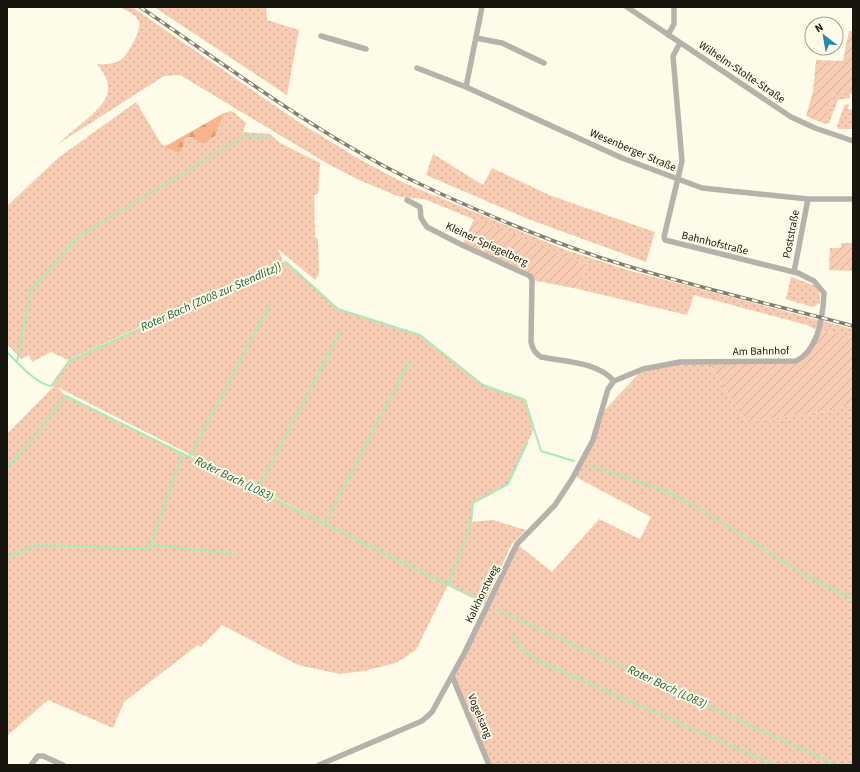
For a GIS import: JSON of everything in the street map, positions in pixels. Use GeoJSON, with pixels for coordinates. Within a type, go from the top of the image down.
{"type":"FeatureCollection","features":[{"type":"Feature","properties":{"kind":"street"},"geometry":{"type":"LineString","coordinates":[[466,87],[482,7]]}},
{"type":"Feature","properties":{"kind":"street","name":"Wilhelm-Stolte-Straße"},"geometry":{"type":"LineString","coordinates":[[627,7],[791,117],[815,128],[853,141]]}},
{"type":"Feature","properties":{"kind":"street"},"geometry":{"type":"LineString","coordinates":[[668,35],[674,24],[674,7]]}},
{"type":"Feature","properties":{"kind":"street"},"geometry":{"type":"LineString","coordinates":[[320,36],[366,49]]}},
{"type":"Feature","properties":{"kind":"street"},"geometry":{"type":"LineString","coordinates":[[476,38],[502,43],[544,63]]}},
{"type":"Feature","properties":{"kind":"street","name":"Bahnhofstraße"},"geometry":{"type":"LineString","coordinates":[[680,43],[674,56],[682,161],[664,237],[665,240],[794,272]]}},
{"type":"Feature","properties":{"kind":"street","name":"Wesenberger Straße"},"geometry":{"type":"LineString","coordinates":[[417,68],[466,87],[622,158],[702,188],[808,200],[853,199]]}},
{"type":"Feature","properties":{"kind":"street","name":"Kleiner Spiegelberg"},"geometry":{"type":"LineString","coordinates":[[407,200],[420,207],[421,218],[426,227],[530,276],[532,280],[531,342],[533,350],[536,354],[541,357],[597,368],[606,372],[614,381]]}},
{"type":"Feature","properties":{"kind":"street","name":"Poststraße"},"geometry":{"type":"LineString","coordinates":[[794,272],[808,200]]}},
{"type":"Feature","properties":{"kind":"street","name":"Am Bahnhof"},"geometry":{"type":"LineString","coordinates":[[614,381],[644,369],[668,363],[692,361],[796,361],[803,357],[813,344],[821,317],[824,293],[814,281],[794,272]]}},
{"type":"Feature","properties":{"kind":"street","name":"Kalkhorstweg"},"geometry":{"type":"LineString","coordinates":[[319,765],[422,721],[432,712],[452,676],[517,544],[555,505],[572,480],[593,440],[608,389],[614,381]]}},
{"type":"Feature","properties":{"kind":"street","name":"Vogelsang"},"geometry":{"type":"LineString","coordinates":[[452,676],[489,765]]}},
{"type":"Feature","properties":{"kind":"street"},"geometry":{"type":"LineString","coordinates":[[31,765],[38,756],[43,756],[63,765]]}},
{"type":"Feature","properties":{"kind":"street"},"geometry":{"type":"LineString","coordinates":[[334,765],[336,758]]}},
{"type":"Feature","properties":{"kind":"shaded area"},"geometry":{"type":"Polygon","coordinates":[[[120,7],[132,7],[297,121],[359,159],[404,183],[566,250],[631,271],[853,329],[853,337],[817,330],[807,325],[694,295],[687,315],[578,289],[587,264],[424,199],[400,197],[359,180],[328,164],[180,75],[164,76],[58,144],[87,119],[105,100],[108,87],[107,80],[97,64],[109,64],[121,60],[134,42],[139,25],[138,19],[120,7]]]}},
{"type":"Feature","properties":{"kind":"shaded area"},"geometry":{"type":"Polygon","coordinates":[[[154,7],[266,7],[267,20],[299,30],[287,95],[154,7]]]}},
{"type":"Feature","properties":{"kind":"shaded area"},"geometry":{"type":"Polygon","coordinates":[[[849,31],[853,31],[853,90],[846,90],[845,94],[833,94],[825,124],[806,116],[813,92],[816,60],[843,61],[849,31]]]}},
{"type":"Feature","properties":{"kind":"shaded area"},"geometry":{"type":"Polygon","coordinates":[[[846,89],[853,90],[853,94],[850,94],[850,98],[838,100],[829,123],[825,124],[833,94],[845,94],[846,89]]]}},
{"type":"Feature","properties":{"kind":"shaded area"},"geometry":{"type":"Polygon","coordinates":[[[136,102],[162,145],[178,153],[182,151],[185,139],[218,130],[220,118],[224,113],[230,111],[235,113],[246,123],[243,132],[270,134],[280,143],[320,163],[318,194],[314,195],[315,237],[318,239],[319,274],[315,280],[278,249],[283,261],[68,360],[51,352],[32,362],[29,355],[21,359],[7,344],[7,206],[58,158],[136,102]]]}},
{"type":"Feature","properties":{"kind":"shaded area"},"geometry":{"type":"Polygon","coordinates":[[[846,104],[849,105],[848,109],[853,110],[853,129],[838,129],[837,126],[846,104]]]}},
{"type":"Feature","properties":{"kind":"shaded area"},"geometry":{"type":"Polygon","coordinates":[[[433,154],[483,185],[492,168],[549,195],[655,232],[646,262],[528,219],[426,175],[433,154]]]}},
{"type":"Feature","properties":{"kind":"shaded area"},"geometry":{"type":"Polygon","coordinates":[[[474,219],[587,264],[578,289],[532,280],[530,276],[462,245],[474,219]]]}},
{"type":"Feature","properties":{"kind":"shaded area"},"geometry":{"type":"Polygon","coordinates":[[[841,243],[853,243],[853,271],[829,270],[830,248],[841,248],[841,243]]]}},
{"type":"Feature","properties":{"kind":"shaded area"},"geometry":{"type":"Polygon","coordinates":[[[286,262],[338,309],[420,335],[483,385],[525,400],[534,429],[508,484],[473,503],[471,522],[493,520],[526,530],[511,545],[485,603],[448,585],[416,650],[396,663],[364,671],[340,674],[298,665],[222,625],[201,647],[198,645],[124,702],[113,728],[48,700],[7,736],[7,434],[54,386],[51,386],[69,361],[286,262]],[[57,387],[66,396],[341,531],[57,387]]]}},
{"type":"Feature","properties":{"kind":"shaded area"},"geometry":{"type":"Polygon","coordinates":[[[791,277],[816,286],[820,295],[820,303],[813,307],[786,299],[791,277]]]}},
{"type":"Feature","properties":{"kind":"shaded area"},"geometry":{"type":"Polygon","coordinates":[[[817,330],[853,337],[853,403],[834,410],[746,422],[711,367],[711,362],[796,361],[803,357],[817,330]]]}},
{"type":"Feature","properties":{"kind":"shaded area"},"geometry":{"type":"Polygon","coordinates":[[[711,362],[711,367],[746,422],[834,410],[853,403],[853,765],[489,765],[452,676],[517,544],[552,572],[599,519],[640,539],[651,517],[574,476],[593,440],[600,415],[643,369],[655,366],[711,362]]]}},
{"type":"Feature","properties":{"kind":"green space"},"geometry":{"type":"Polygon","coordinates":[[[224,113],[215,136],[203,143],[190,137],[185,139],[182,151],[178,153],[164,147],[224,113]]]}},
{"type":"Feature","properties":{"kind":"waterway"},"geometry":{"type":"LineString","coordinates":[[17,362],[30,291],[79,236],[246,135],[269,139]]}},
{"type":"Feature","properties":{"kind":"waterway","name":"Roter Bach (Z008 zur Stendlitz))"},"geometry":{"type":"LineString","coordinates":[[7,352],[40,382],[51,386],[69,361],[286,262],[338,309],[420,335],[483,385],[525,400],[541,451],[574,461]]}},
{"type":"Feature","properties":{"kind":"waterway"},"geometry":{"type":"LineString","coordinates":[[190,456],[269,306]]}},
{"type":"Feature","properties":{"kind":"waterway"},"geometry":{"type":"LineString","coordinates":[[257,490],[340,332]]}},
{"type":"Feature","properties":{"kind":"waterway"},"geometry":{"type":"LineString","coordinates":[[325,523],[410,360]]}},
{"type":"Feature","properties":{"kind":"waterway","name":"Roter Bach (L083)"},"geometry":{"type":"LineString","coordinates":[[7,467],[22,452],[66,396],[485,603]]}},
{"type":"Feature","properties":{"kind":"waterway"},"geometry":{"type":"LineString","coordinates":[[448,585],[471,523],[473,503],[508,484],[527,443]]}},
{"type":"Feature","properties":{"kind":"waterway"},"geometry":{"type":"LineString","coordinates":[[7,557],[38,545],[149,549],[182,453]]}},
{"type":"Feature","properties":{"kind":"waterway"},"geometry":{"type":"LineString","coordinates":[[591,466],[661,489],[697,507],[805,575],[853,599]]}},
{"type":"Feature","properties":{"kind":"waterway"},"geometry":{"type":"LineString","coordinates":[[151,545],[234,554]]}},
{"type":"Feature","properties":{"kind":"waterway","name":"Roter Bach (L083)"},"geometry":{"type":"LineString","coordinates":[[497,610],[837,765]]}},
{"type":"Feature","properties":{"kind":"waterway"},"geometry":{"type":"LineString","coordinates":[[512,635],[520,648],[538,661],[775,765]]}},
{"type":"Feature","properties":{"kind":"railway"},"geometry":{"type":"LineString","coordinates":[[140,7],[315,126],[387,168],[424,186],[538,235],[608,260],[699,287],[853,326]]}}]}
